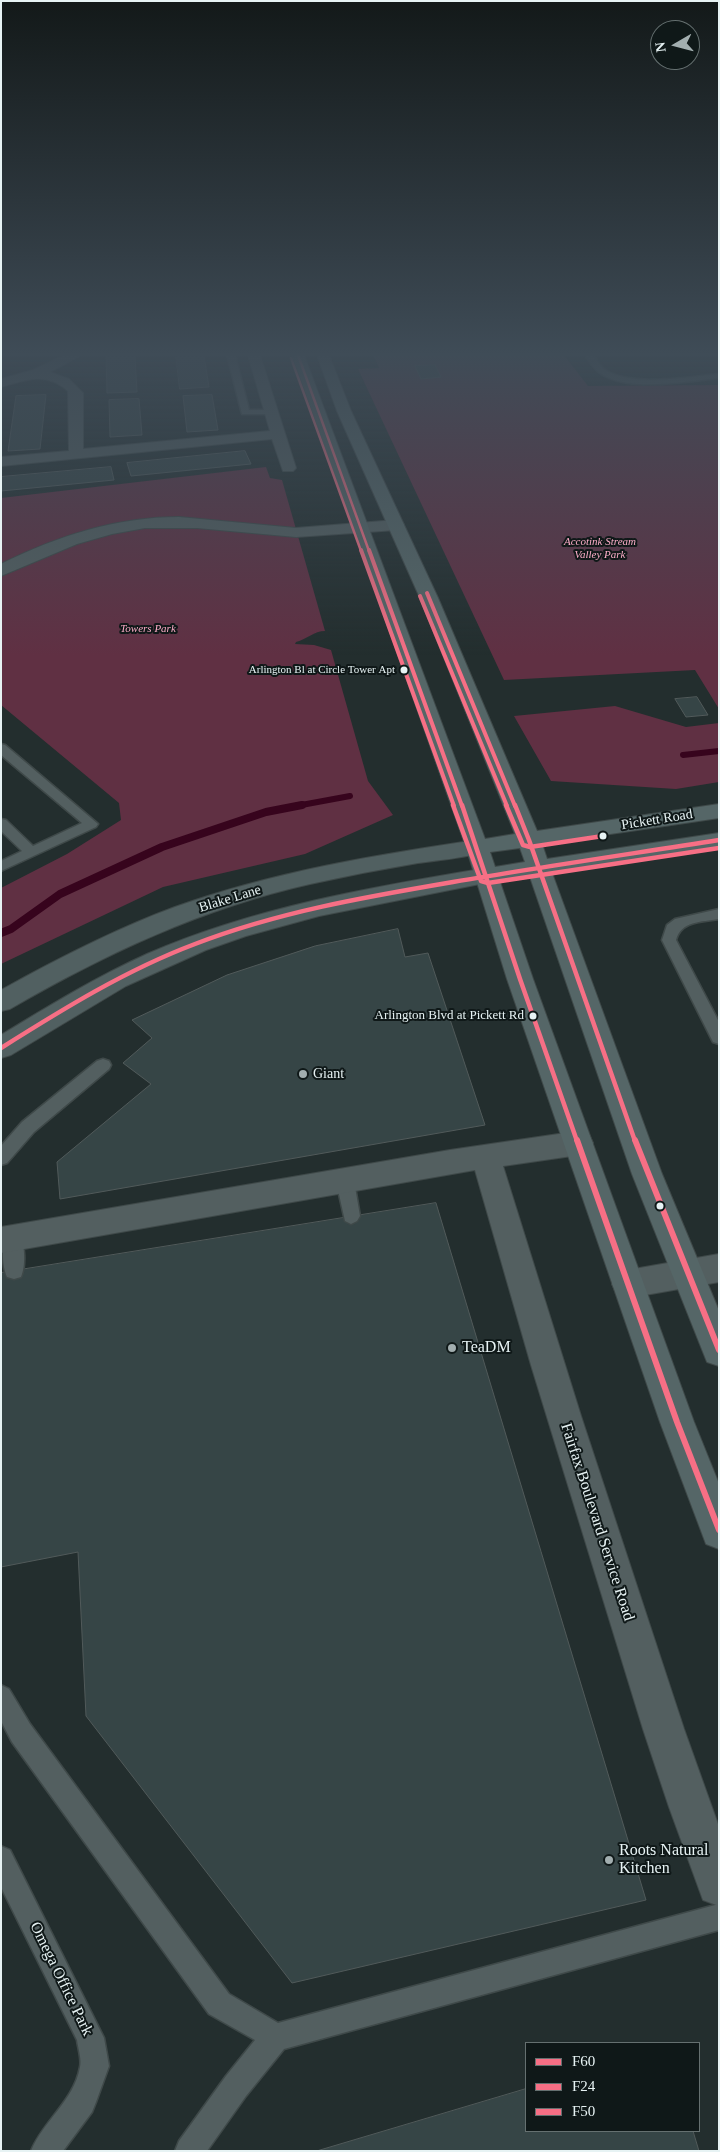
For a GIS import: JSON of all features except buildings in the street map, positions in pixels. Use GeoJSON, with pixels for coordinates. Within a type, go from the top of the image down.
{"type":"FeatureCollection","features":[{"type":"Feature","properties":{"kind":"main road"},"geometry":{"type":"LineString","coordinates":[[334,455],[487,876],[520,979],[677,1422],[719,1531]]}},
{"type":"Feature","properties":{"kind":"main road"},"geometry":{"type":"LineString","coordinates":[[364,455],[428,598],[530,840],[647,1174],[686,1274],[719,1351]]}},
{"type":"Feature","properties":{"kind":"main road","name":"Pickett Road"},"geometry":{"type":"LineString","coordinates":[[476,847],[719,811]]}},
{"type":"Feature","properties":{"kind":"main road"},"geometry":{"type":"LineString","coordinates":[[1,1048],[80,1000],[155,961],[203,941],[284,915],[378,894],[719,840]]}},
{"type":"Feature","properties":{"kind":"main road","name":"Blake Lane"},"geometry":{"type":"LineString","coordinates":[[1,1002],[54,971],[112,943],[209,904],[300,878],[347,868],[476,847]]}},
{"type":"Feature","properties":{"kind":"street"},"geometry":{"type":"LineString","coordinates":[[1,462],[63,455]]}},
{"type":"Feature","properties":{"kind":"street"},"geometry":{"type":"LineString","coordinates":[[284,455],[288,468]]}},
{"type":"Feature","properties":{"kind":"street"},"geometry":{"type":"LineString","coordinates":[[1,571],[76,540],[143,523],[175,522],[305,533],[396,524]]}},
{"type":"Feature","properties":{"kind":"street"},"geometry":{"type":"LineString","coordinates":[[7,1239],[578,1143]]}},
{"type":"Feature","properties":{"kind":"street","name":"Fairfax Boulevard Service Road"},"geometry":{"type":"LineString","coordinates":[[486,1157],[537,1335],[687,1802],[719,1884]]}},
{"type":"Feature","properties":{"kind":"street"},"geometry":{"type":"LineString","coordinates":[[628,1284],[719,1268]]}},
{"type":"Feature","properties":{"kind":"lane"},"geometry":{"type":"LineString","coordinates":[[1,748],[91,824],[1,868]]}},
{"type":"Feature","properties":{"kind":"lane"},"geometry":{"type":"LineString","coordinates":[[1,823],[32,852]]}},
{"type":"Feature","properties":{"kind":"lane"},"geometry":{"type":"LineString","coordinates":[[719,914],[680,922],[672,928],[669,940],[719,1038]]}},
{"type":"Feature","properties":{"kind":"lane"},"geometry":{"type":"LineString","coordinates":[[1,1158],[28,1127],[103,1065]]}},
{"type":"Feature","properties":{"kind":"lane"},"geometry":{"type":"LineString","coordinates":[[345,1181],[351,1216]]}},
{"type":"Feature","properties":{"kind":"lane"},"geometry":{"type":"LineString","coordinates":[[7,1239],[14,1271]]}},
{"type":"Feature","properties":{"kind":"lane"},"geometry":{"type":"LineString","coordinates":[[1,1697],[21,1732],[219,2004],[276,2037]]}},
{"type":"Feature","properties":{"kind":"lane","name":"Omega Office Park"},"geometry":{"type":"LineString","coordinates":[[1,1859],[90,2038],[95,2066],[82,2102],[45,2151]]}},
{"type":"Feature","properties":{"kind":"lane"},"geometry":{"type":"LineString","coordinates":[[189,2151],[236,2086],[276,2037],[719,1916]]}},
{"type":"Feature","properties":{"kind":"green space","name":"Accotink Stream Valley Park"},"geometry":{"type":"Polygon","coordinates":[[[399,455],[719,455],[719,709],[695,670],[504,680],[399,455]]]}},
{"type":"Feature","properties":{"kind":"green space","name":"Towers Park"},"geometry":{"type":"Polygon","coordinates":[[[266,467],[270,478],[282,480],[325,631],[314,634],[295,644],[314,645],[331,650],[368,781],[393,815],[305,854],[163,887],[1,964],[1,888],[67,854],[121,820],[119,803],[1,705],[1,498],[266,467]]]}},
{"type":"Feature","properties":{"kind":"green space"},"geometry":{"type":"Polygon","coordinates":[[[615,706],[686,727],[719,723],[719,782],[676,789],[551,781],[514,716],[615,706]]]}},
{"type":"Feature","properties":{"kind":"waterway"},"geometry":{"type":"LineString","coordinates":[[683,755],[719,751]]}},
{"type":"Feature","properties":{"kind":"waterway"},"geometry":{"type":"LineString","coordinates":[[296,806],[350,796]]}},
{"type":"Feature","properties":{"kind":"waterway"},"geometry":{"type":"LineString","coordinates":[[1,933],[11,929],[60,894],[162,847],[266,812],[302,805]]}},
{"type":"Feature","properties":{"kind":"transit line","name":"F24"},"geometry":{"type":"LineString","coordinates":[[326,455],[481,881],[488,883],[719,848]]}},
{"type":"Feature","properties":{"kind":"transit line","name":"F60"},"geometry":{"type":"LineString","coordinates":[[335,455],[477,847],[520,979],[677,1422],[719,1530]]}},
{"type":"Feature","properties":{"kind":"transit line","name":"F60"},"geometry":{"type":"LineString","coordinates":[[427,593],[529,840],[647,1174],[719,1350]]}},
{"type":"Feature","properties":{"kind":"transit line","name":"F24"},"geometry":{"type":"LineString","coordinates":[[420,596],[523,845],[530,847],[603,836]]}},
{"type":"Feature","properties":{"kind":"transit line","name":"F50"},"geometry":{"type":"LineString","coordinates":[[1,1048],[71,1005],[144,966],[195,944],[258,923],[322,906],[388,893],[719,840]]}},
{"type":"Feature","properties":{"kind":"place","name":"Arlington Bl at Circle Tower Apt"},"geometry":{"type":"Point","coordinates":[404,670]}},
{"type":"Feature","properties":{"kind":"place","name":"Arlington Blvd at Pickett Rd"},"geometry":{"type":"Point","coordinates":[533,1016]}},
{"type":"Feature","properties":{"kind":"place","name":"Giant"},"geometry":{"type":"Point","coordinates":[303,1074]}},
{"type":"Feature","properties":{"kind":"place","name":"TeaDM"},"geometry":{"type":"Point","coordinates":[452,1348]}},
{"type":"Feature","properties":{"kind":"place","name":"Roots Natural Kitchen"},"geometry":{"type":"Point","coordinates":[609,1860]}}]}
